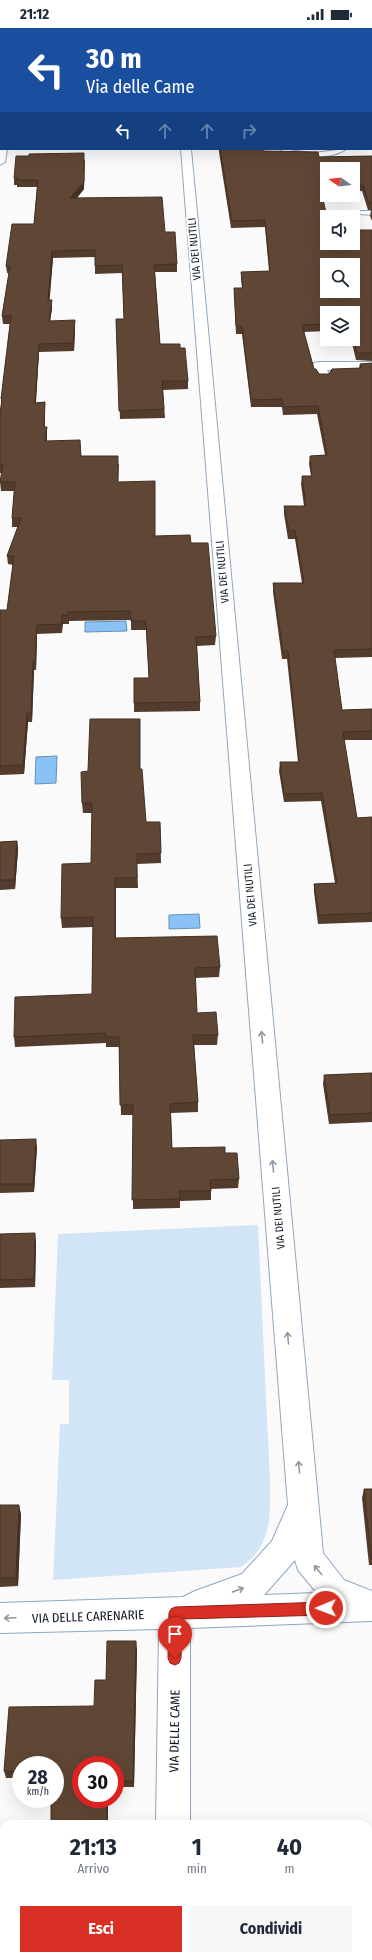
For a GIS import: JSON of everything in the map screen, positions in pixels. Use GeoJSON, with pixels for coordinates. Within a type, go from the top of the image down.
{"type":"FeatureCollection","features":[{"type":"Feature","properties":{"kind":"street"},"geometry":{"type":"LineString","coordinates":[[0,162],[2,150]]}},
{"type":"Feature","properties":{"kind":"street","name":"VIA DEI NUTILI"},"geometry":{"type":"LineString","coordinates":[[186,150],[302,1506],[309,1559],[334,1591],[372,1607]]}},
{"type":"Feature","properties":{"kind":"street"},"geometry":{"type":"LineString","coordinates":[[323,377],[319,366],[372,366]]}},
{"type":"Feature","properties":{"kind":"street","name":"VIA DELLE CARENARIE"},"geometry":{"type":"LineString","coordinates":[[175,1613],[252,1585],[283,1552],[302,1506]]}},
{"type":"Feature","properties":{"kind":"street","name":"VIA DELLE CARENARIE"},"geometry":{"type":"LineString","coordinates":[[0,1618],[372,1607]]}},
{"type":"Feature","properties":{"kind":"street","name":"VIA DELLE CAME"},"geometry":{"type":"LineString","coordinates":[[173,1820],[175,1613]]}},
{"type":"Feature","properties":{"kind":"lane"},"geometry":{"type":"LineString","coordinates":[[285,150],[297,154],[332,153],[340,150]]}},
{"type":"Feature","properties":{"kind":"lane"},"geometry":{"type":"LineString","coordinates":[[361,213],[372,213]]}},
{"type":"Feature","properties":{"kind":"shaded area"},"geometry":{"type":"Polygon","coordinates":[[[258,1225],[270,1482],[268,1527],[262,1544],[254,1556],[241,1567],[53,1580],[60,1424],[69,1424],[69,1380],[52,1380],[58,1234],[258,1225]]]}},
{"type":"Feature","properties":{"kind":"water"},"geometry":{"type":"Polygon","coordinates":[[[126,621],[127,631],[85,632],[85,622],[126,621]]]}},
{"type":"Feature","properties":{"kind":"water"},"geometry":{"type":"Polygon","coordinates":[[[57,756],[56,783],[35,784],[36,757],[57,756]]]}},
{"type":"Feature","properties":{"kind":"water"},"geometry":{"type":"Polygon","coordinates":[[[199,914],[200,928],[169,929],[169,915],[199,914]]]}},
{"type":"Feature","properties":{"kind":"building"},"geometry":{"type":"Polygon","coordinates":[[[220,150],[318,152],[319,157],[372,156],[372,203],[369,203],[363,185],[360,185],[360,162],[320,162],[320,202],[324,202],[325,210],[320,210],[320,250],[360,250],[360,230],[372,230],[372,353],[357,353],[355,346],[360,346],[360,306],[320,306],[320,324],[302,325],[314,369],[316,369],[319,374],[329,374],[332,369],[361,368],[360,364],[372,363],[372,649],[334,650],[342,710],[372,709],[372,731],[343,732],[357,818],[372,817],[372,913],[319,915],[314,884],[337,883],[322,793],[284,794],[280,762],[299,762],[288,651],[283,651],[273,583],[304,583],[295,530],[289,531],[284,506],[306,506],[302,476],[312,476],[310,456],[327,455],[318,406],[283,407],[282,399],[251,400],[242,326],[236,326],[234,288],[243,288],[241,272],[270,271],[265,220],[232,221],[220,150]]]}},
{"type":"Feature","properties":{"kind":"building"},"geometry":{"type":"Polygon","coordinates":[[[84,153],[84,182],[70,198],[162,197],[165,232],[175,232],[177,264],[154,265],[160,344],[180,344],[180,348],[185,348],[188,381],[162,381],[164,409],[119,411],[116,319],[124,319],[122,265],[95,266],[95,250],[52,251],[48,300],[52,300],[49,321],[75,320],[73,343],[39,344],[35,403],[45,402],[44,427],[47,427],[45,441],[80,440],[81,456],[118,456],[118,482],[155,481],[155,536],[190,535],[191,543],[208,543],[216,636],[196,637],[200,702],[134,703],[134,678],[149,678],[146,621],[131,621],[130,611],[68,612],[68,615],[62,615],[62,624],[37,625],[35,661],[33,661],[31,713],[27,713],[23,765],[0,766],[0,610],[7,610],[14,556],[7,556],[21,518],[12,518],[15,482],[0,482],[3,464],[0,465],[0,414],[11,316],[2,316],[10,266],[6,266],[12,224],[34,224],[38,180],[17,180],[17,178],[14,178],[16,156],[29,156],[29,154],[84,153]]]}},
{"type":"Feature","properties":{"kind":"building"},"geometry":{"type":"Polygon","coordinates":[[[90,719],[140,719],[140,769],[142,769],[146,822],[160,822],[161,853],[137,854],[137,878],[115,878],[115,938],[217,936],[220,967],[195,968],[197,1013],[216,1012],[218,1035],[193,1035],[198,1102],[170,1104],[172,1148],[225,1147],[225,1153],[237,1153],[239,1179],[210,1180],[211,1191],[179,1191],[180,1199],[132,1200],[133,1105],[120,1105],[119,1037],[105,1037],[105,1033],[14,1037],[15,997],[92,994],[93,917],[61,918],[62,864],[91,863],[92,803],[82,803],[81,772],[88,771],[90,719]]]}},
{"type":"Feature","properties":{"kind":"building"},"geometry":{"type":"Polygon","coordinates":[[[17,841],[14,880],[0,880],[0,842],[17,841]]]}},
{"type":"Feature","properties":{"kind":"building"},"geometry":{"type":"Polygon","coordinates":[[[372,1073],[372,1113],[330,1115],[324,1075],[372,1073]]]}},
{"type":"Feature","properties":{"kind":"building"},"geometry":{"type":"Polygon","coordinates":[[[36,1139],[33,1184],[0,1184],[0,1140],[36,1139]]]}},
{"type":"Feature","properties":{"kind":"building"},"geometry":{"type":"Polygon","coordinates":[[[35,1233],[34,1279],[0,1280],[0,1234],[35,1233]]]}},
{"type":"Feature","properties":{"kind":"building"},"geometry":{"type":"Polygon","coordinates":[[[364,1489],[372,1489],[372,1557],[371,1557],[364,1489]]]}},
{"type":"Feature","properties":{"kind":"building"},"geometry":{"type":"Polygon","coordinates":[[[0,1505],[19,1505],[16,1578],[0,1578],[0,1505]]]}},
{"type":"Feature","properties":{"kind":"building"},"geometry":{"type":"Polygon","coordinates":[[[107,1641],[136,1641],[133,1781],[124,1781],[124,1756],[72,1756],[72,1808],[107,1808],[107,1820],[51,1820],[51,1808],[64,1808],[64,1756],[12,1756],[12,1771],[4,1771],[9,1707],[94,1706],[95,1680],[106,1680],[107,1641]]]}},
{"type":"Feature","properties":{"kind":"route"},"geometry":{"type":"LineString","coordinates":[[175,1658],[175,1613],[326,1608]]}}]}
